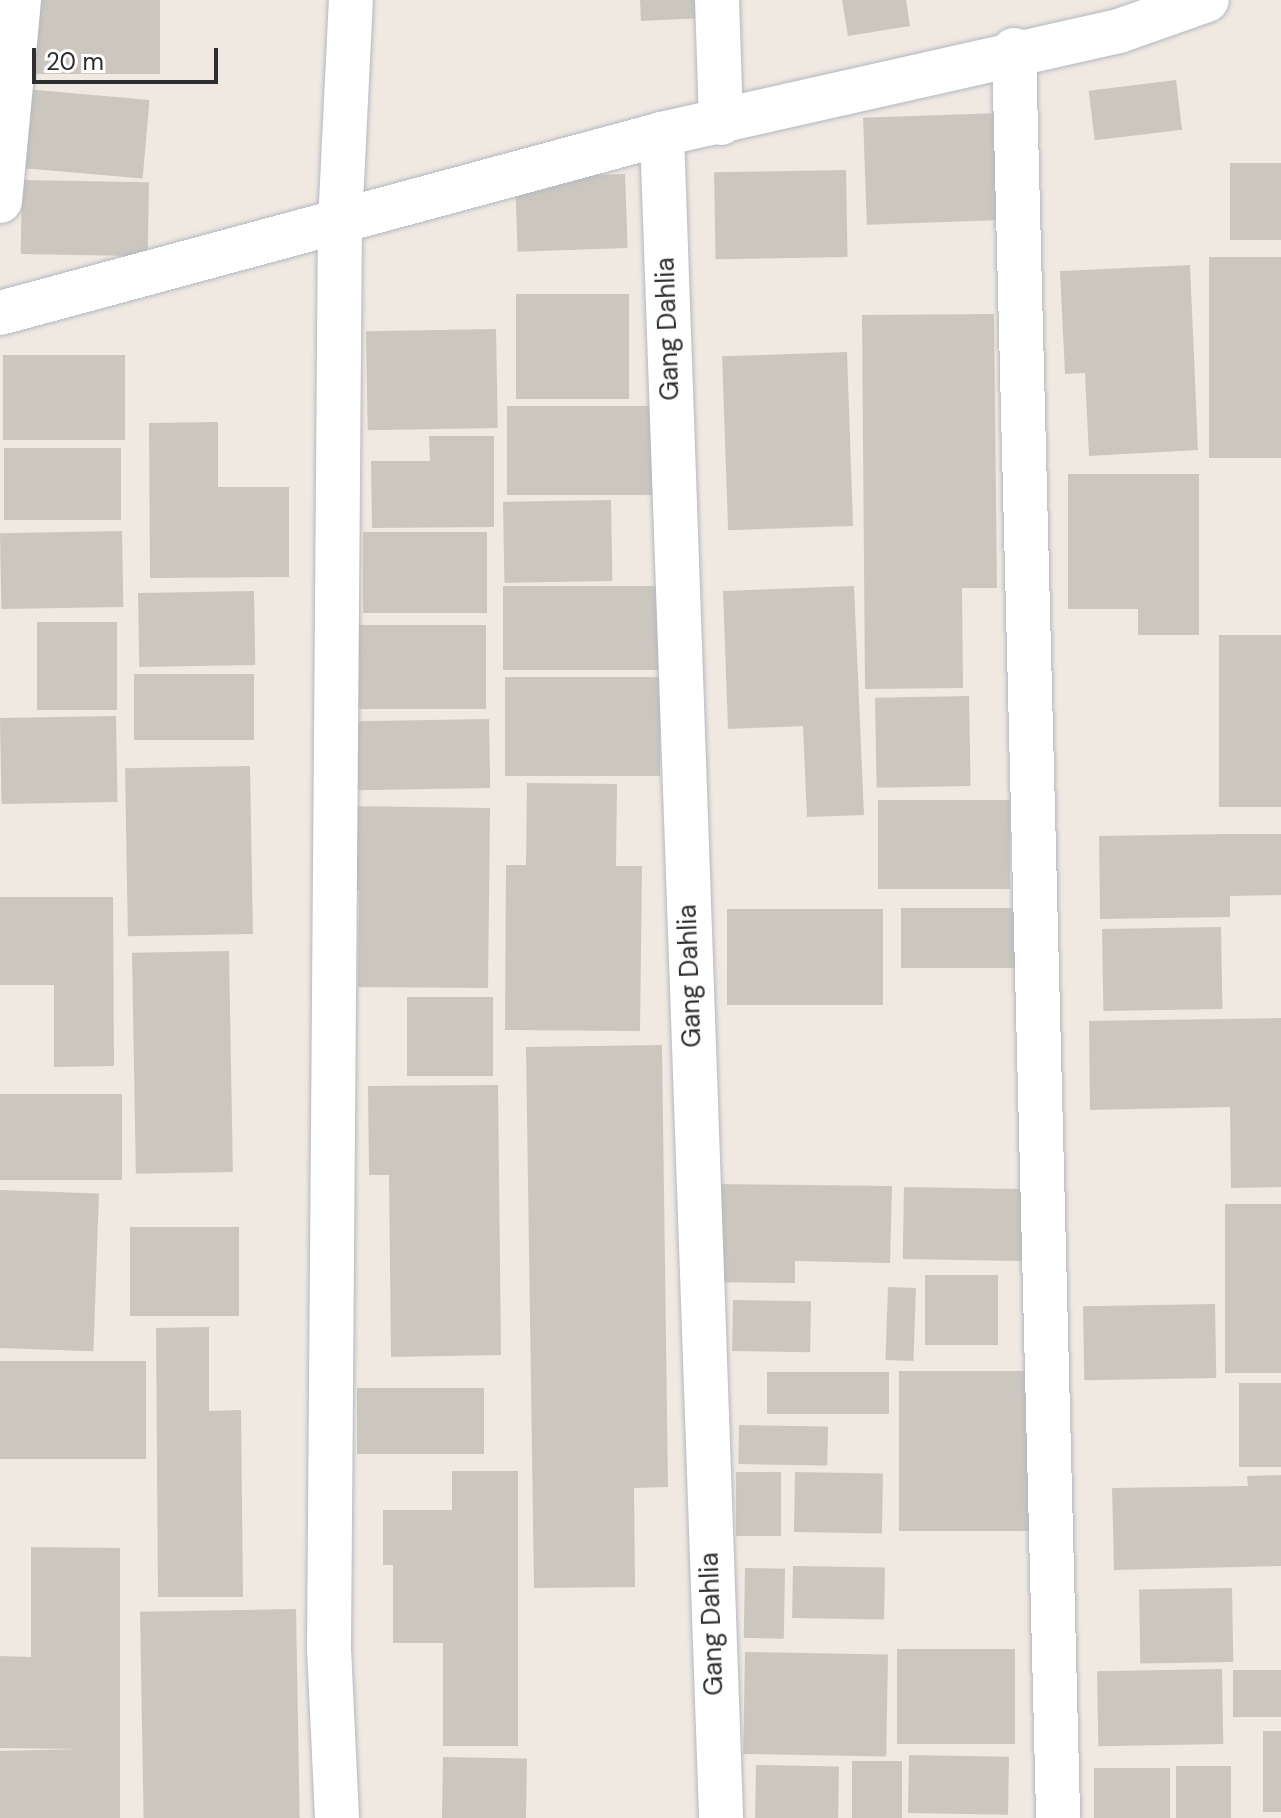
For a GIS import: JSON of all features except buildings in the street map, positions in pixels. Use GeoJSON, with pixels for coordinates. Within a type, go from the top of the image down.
{"type":"FeatureCollection","features":[{"type":"Feature","properties":{"kind":"street"},"geometry":{"type":"LineString","coordinates":[[0,201],[19,0]]}},
{"type":"Feature","properties":{"kind":"street"},"geometry":{"type":"LineString","coordinates":[[337,1818],[329,1648],[340,223],[351,0]]}},
{"type":"Feature","properties":{"kind":"street"},"geometry":{"type":"LineString","coordinates":[[717,0],[721,123]]}},
{"type":"Feature","properties":{"kind":"street"},"geometry":{"type":"LineString","coordinates":[[0,313],[662,134],[721,123],[1014,50],[1117,16],[1207,0]]}},
{"type":"Feature","properties":{"kind":"street"},"geometry":{"type":"LineString","coordinates":[[1014,50],[1058,1818]]}},
{"type":"Feature","properties":{"kind":"street","name":"Gang Dahlia"},"geometry":{"type":"LineString","coordinates":[[662,134],[721,1818]]}}]}
